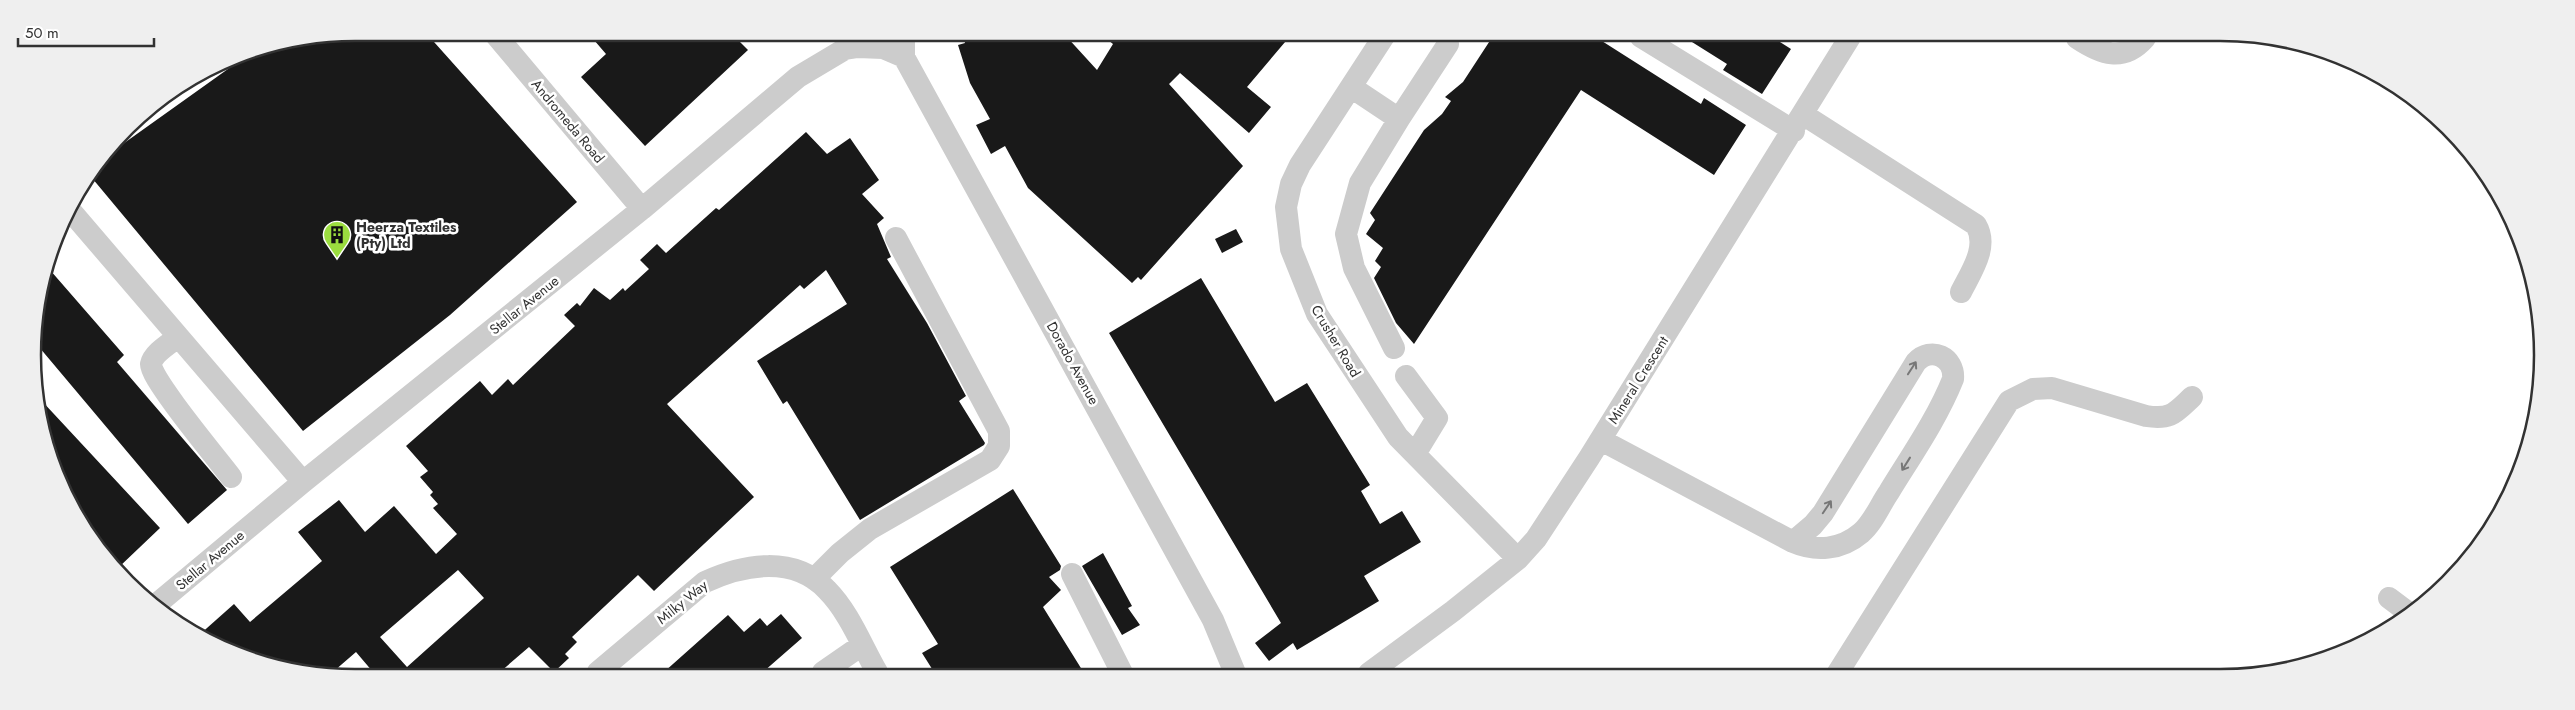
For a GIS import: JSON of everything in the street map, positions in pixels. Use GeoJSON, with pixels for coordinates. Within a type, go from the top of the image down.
{"type":"FeatureCollection","features":[{"type":"Feature","properties":{"kind":"street","name":"Andromeda Road"},"geometry":{"type":"LineString","coordinates":[[501,41],[642,209]]}},
{"type":"Feature","properties":{"kind":"street"},"geometry":{"type":"LineString","coordinates":[[904,41],[904,57]]}},
{"type":"Feature","properties":{"kind":"street","name":"Crusher Road"},"geometry":{"type":"LineString","coordinates":[[1381,41],[1300,165],[1291,184],[1286,207],[1291,249],[1317,314],[1398,437],[1518,559]]}},
{"type":"Feature","properties":{"kind":"street"},"geometry":{"type":"LineString","coordinates":[[1648,41],[1799,123],[1976,225],[1981,241],[1978,255],[1961,292]]}},
{"type":"Feature","properties":{"kind":"street","name":"Mineral Crescent"},"geometry":{"type":"LineString","coordinates":[[1374,669],[1453,611],[1518,559],[1555,512],[1799,123],[1848,41]]}},
{"type":"Feature","properties":{"kind":"street"},"geometry":{"type":"LineString","coordinates":[[2101,44],[2115,55],[2137,47],[2142,41]]}},
{"type":"Feature","properties":{"kind":"street","name":"Stellar Avenue"},"geometry":{"type":"LineString","coordinates":[[160,601],[303,482],[642,209],[839,42],[858,47],[883,48],[904,57]]}},
{"type":"Feature","properties":{"kind":"street"},"geometry":{"type":"LineString","coordinates":[[1394,348],[1354,268],[1346,234],[1360,183],[1448,44]]}},
{"type":"Feature","properties":{"kind":"street","name":"Dorado Avenue"},"geometry":{"type":"LineString","coordinates":[[904,57],[1212,620],[1233,669]]}},
{"type":"Feature","properties":{"kind":"street"},"geometry":{"type":"LineString","coordinates":[[1351,87],[1399,119]]}},
{"type":"Feature","properties":{"kind":"street"},"geometry":{"type":"LineString","coordinates":[[74,215],[303,482]]}},
{"type":"Feature","properties":{"kind":"street"},"geometry":{"type":"LineString","coordinates":[[814,579],[840,553],[870,529],[990,460],[999,446],[998,431],[896,238]]}},
{"type":"Feature","properties":{"kind":"street"},"geometry":{"type":"LineString","coordinates":[[178,337],[156,356],[151,362],[151,367],[164,390],[231,477]]}},
{"type":"Feature","properties":{"kind":"street"},"geometry":{"type":"LineString","coordinates":[[1600,440],[1793,542],[1817,549],[1843,545],[1867,528],[1949,389],[1954,369],[1951,363],[1933,354],[1925,354],[1916,362],[1823,513],[1813,525],[1793,542]]}},
{"type":"Feature","properties":{"kind":"street"},"geometry":{"type":"LineString","coordinates":[[1406,376],[1437,418],[1415,454]]}},
{"type":"Feature","properties":{"kind":"street"},"geometry":{"type":"LineString","coordinates":[[1840,669],[2009,401],[2033,388],[2052,388],[2146,416],[2160,418],[2172,416],[2192,396]]}},
{"type":"Feature","properties":{"kind":"street","name":"Milky Way"},"geometry":{"type":"LineString","coordinates":[[602,669],[705,582],[725,572],[762,565],[797,571],[814,579],[828,590],[875,669]]}},
{"type":"Feature","properties":{"kind":"street"},"geometry":{"type":"LineString","coordinates":[[1072,574],[1120,669]]}},
{"type":"Feature","properties":{"kind":"street"},"geometry":{"type":"LineString","coordinates":[[2389,598],[2404,609]]}},
{"type":"Feature","properties":{"kind":"street"},"geometry":{"type":"LineString","coordinates":[[826,669],[862,645]]}},
{"type":"Feature","properties":{"kind":"building","name":"Heerza Textiles (Pty) Ltd"},"geometry":{"type":"Polygon","coordinates":[[[433,41],[577,202],[450,315],[303,431],[94,181],[123,144],[231,67],[254,58],[294,47],[334,42],[433,41]]]}},
{"type":"Feature","properties":{"kind":"building"},"geometry":{"type":"Polygon","coordinates":[[[595,41],[739,41],[748,50],[645,146],[581,77],[606,54],[595,41]]]}},
{"type":"Feature","properties":{"kind":"building"},"geometry":{"type":"Polygon","coordinates":[[[965,41],[1070,41],[1097,70],[1113,44],[1109,41],[1286,41],[1247,87],[1271,107],[1249,133],[1180,73],[1169,84],[1243,166],[1141,280],[1138,277],[1132,283],[1028,188],[1005,146],[991,154],[976,125],[990,119],[970,83],[958,45],[965,43],[965,41]]]}},
{"type":"Feature","properties":{"kind":"building"},"geometry":{"type":"Polygon","coordinates":[[[1490,41],[1602,41],[1701,104],[1704,98],[1746,125],[1714,175],[1581,90],[1414,344],[1396,323],[1374,278],[1381,267],[1375,261],[1383,248],[1366,234],[1375,220],[1370,213],[1424,130],[1442,114],[1451,101],[1445,97],[1463,82],[1490,41]]]}},
{"type":"Feature","properties":{"kind":"building"},"geometry":{"type":"Polygon","coordinates":[[[1690,41],[1778,41],[1791,49],[1762,94],[1723,70],[1727,64],[1690,41]]]}},
{"type":"Feature","properties":{"kind":"building"},"geometry":{"type":"Polygon","coordinates":[[[806,132],[827,154],[850,138],[879,180],[862,194],[884,218],[877,224],[891,257],[887,259],[927,323],[966,396],[959,401],[985,443],[984,445],[860,520],[787,401],[783,404],[757,361],[847,304],[826,270],[804,289],[800,285],[667,404],[754,497],[654,591],[638,575],[572,637],[577,642],[565,654],[569,658],[557,669],[551,669],[529,647],[503,669],[370,669],[356,652],[337,668],[314,666],[294,663],[254,652],[204,630],[234,604],[250,622],[322,561],[298,532],[339,500],[365,532],[394,506],[436,554],[457,534],[433,508],[438,504],[430,495],[433,492],[420,477],[428,471],[406,446],[480,381],[492,395],[508,379],[513,385],[575,326],[564,315],[577,303],[580,306],[594,288],[610,300],[623,288],[625,291],[649,269],[640,260],[657,244],[666,253],[716,208],[719,210],[806,132]],[[458,570],[380,637],[407,667],[484,598],[458,570]]]}},
{"type":"Feature","properties":{"kind":"building"},"geometry":{"type":"Polygon","coordinates":[[[1236,229],[1243,242],[1222,253],[1215,239],[1236,229]]]}},
{"type":"Feature","properties":{"kind":"building"},"geometry":{"type":"Polygon","coordinates":[[[52,273],[124,355],[117,362],[227,490],[188,524],[41,350],[44,314],[52,273]]]}},
{"type":"Feature","properties":{"kind":"building"},"geometry":{"type":"Polygon","coordinates":[[[1201,278],[1275,402],[1307,383],[1370,485],[1361,491],[1380,524],[1402,511],[1421,542],[1364,576],[1379,601],[1297,650],[1293,643],[1269,661],[1255,643],[1281,623],[1109,333],[1201,278]]]}},
{"type":"Feature","properties":{"kind":"building"},"geometry":{"type":"Polygon","coordinates":[[[45,405],[160,528],[121,565],[119,562],[83,512],[65,475],[52,436],[45,405]]]}},
{"type":"Feature","properties":{"kind":"building"},"geometry":{"type":"Polygon","coordinates":[[[1013,489],[1061,566],[1060,570],[1049,577],[1061,590],[1043,607],[1082,669],[932,669],[922,653],[938,644],[890,567],[1013,489]]]}},
{"type":"Feature","properties":{"kind":"building"},"geometry":{"type":"Polygon","coordinates":[[[1103,553],[1132,606],[1128,608],[1140,625],[1122,635],[1082,566],[1103,553]]]}},
{"type":"Feature","properties":{"kind":"building"},"geometry":{"type":"Polygon","coordinates":[[[781,614],[802,638],[766,669],[667,669],[728,615],[744,632],[760,618],[767,626],[781,614]]]}},
{"type":"Feature","properties":{"kind":"place","name":"Heerza Textiles (Pty) Ltd"},"geometry":{"type":"Point","coordinates":[337,259]}}]}
